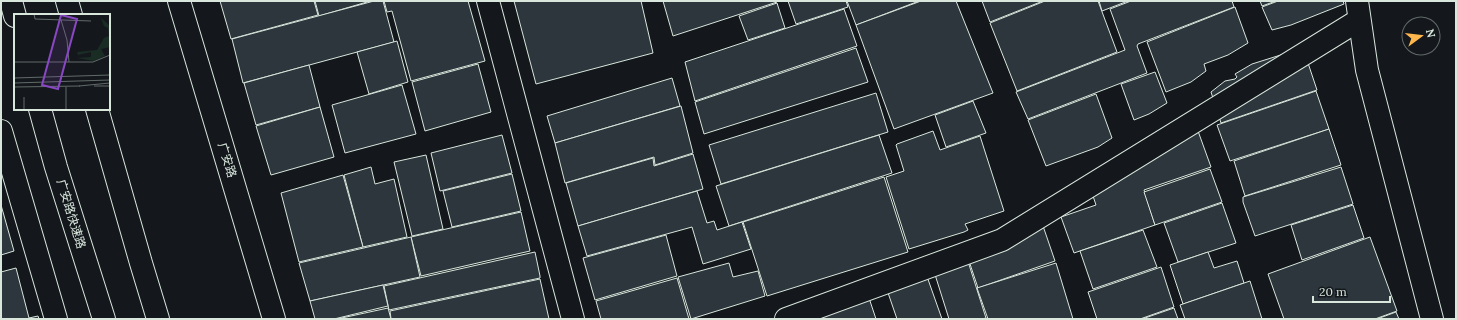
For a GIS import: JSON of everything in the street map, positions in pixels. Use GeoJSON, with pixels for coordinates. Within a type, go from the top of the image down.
{"type":"FeatureCollection","features":[{"type":"Feature","properties":{"kind":"main road"},"geometry":{"type":"LineString","coordinates":[[11,1],[14,14]]}},
{"type":"Feature","properties":{"kind":"main road"},"geometry":{"type":"LineString","coordinates":[[66,1],[70,14]]}},
{"type":"Feature","properties":{"kind":"main road","name":"广安路"},"geometry":{"type":"LineString","coordinates":[[179,1],[274,319]]}},
{"type":"Feature","properties":{"kind":"main road"},"geometry":{"type":"LineString","coordinates":[[488,1],[573,319]]}},
{"type":"Feature","properties":{"kind":"main road"},"geometry":{"type":"LineString","coordinates":[[786,319],[1002,240],[1358,10],[1367,70],[1432,319]]}},
{"type":"Feature","properties":{"kind":"main road","name":"广安路快速路"},"geometry":{"type":"LineString","coordinates":[[40,110],[56,167],[104,319]]}},
{"type":"Feature","properties":{"kind":"main road"},"geometry":{"type":"LineString","coordinates":[[97,110],[158,319]]}},
{"type":"Feature","properties":{"kind":"main road"},"geometry":{"type":"LineString","coordinates":[[1,131],[56,319]]}},
{"type":"Feature","properties":{"kind":"building"},"geometry":{"type":"Polygon","coordinates":[[[220,1],[314,1],[318,15],[231,39],[220,1]]]}},
{"type":"Feature","properties":{"kind":"building"},"geometry":{"type":"Polygon","coordinates":[[[315,1],[366,1],[367,2],[319,16],[315,1]]]}},
{"type":"Feature","properties":{"kind":"building"},"geometry":{"type":"Polygon","coordinates":[[[374,1],[383,1],[394,42],[243,83],[232,39],[374,1]]]}},
{"type":"Feature","properties":{"kind":"building"},"geometry":{"type":"Polygon","coordinates":[[[384,1],[468,1],[485,61],[411,81],[392,11],[387,12],[384,1]]]}},
{"type":"Feature","properties":{"kind":"building"},"geometry":{"type":"Polygon","coordinates":[[[514,1],[641,1],[653,53],[536,84],[514,1]]]}},
{"type":"Feature","properties":{"kind":"building"},"geometry":{"type":"Polygon","coordinates":[[[663,1],[776,1],[777,2],[673,36],[663,1]]]}},
{"type":"Feature","properties":{"kind":"building"},"geometry":{"type":"Polygon","coordinates":[[[788,1],[846,1],[848,7],[796,24],[788,1]]]}},
{"type":"Feature","properties":{"kind":"building"},"geometry":{"type":"Polygon","coordinates":[[[847,1],[919,1],[856,25],[847,1]]]}},
{"type":"Feature","properties":{"kind":"building"},"geometry":{"type":"Polygon","coordinates":[[[921,1],[956,1],[993,93],[894,129],[856,25],[921,1]]]}},
{"type":"Feature","properties":{"kind":"building"},"geometry":{"type":"Polygon","coordinates":[[[982,1],[1043,1],[990,22],[982,1]]]}},
{"type":"Feature","properties":{"kind":"building"},"geometry":{"type":"Polygon","coordinates":[[[1045,1],[1098,1],[1117,52],[1017,91],[990,23],[1045,1]]]}},
{"type":"Feature","properties":{"kind":"building"},"geometry":{"type":"Polygon","coordinates":[[[1099,1],[1128,1],[1102,11],[1099,1]]]}},
{"type":"Feature","properties":{"kind":"building"},"geometry":{"type":"Polygon","coordinates":[[[1131,1],[1232,1],[1234,7],[1138,44],[1137,46],[1147,73],[1028,119],[1016,92],[1125,50],[1110,9],[1131,1]]]}},
{"type":"Feature","properties":{"kind":"building"},"geometry":{"type":"Polygon","coordinates":[[[1260,1],[1276,1],[1262,6],[1260,1]]]}},
{"type":"Feature","properties":{"kind":"building"},"geometry":{"type":"Polygon","coordinates":[[[1278,1],[1343,1],[1344,4],[1291,25],[1272,30],[1262,7],[1278,1]]]}},
{"type":"Feature","properties":{"kind":"building"},"geometry":{"type":"Polygon","coordinates":[[[777,3],[785,28],[748,40],[739,16],[777,3]]]}},
{"type":"Feature","properties":{"kind":"building"},"geometry":{"type":"Polygon","coordinates":[[[1235,7],[1248,43],[1228,55],[1204,64],[1206,71],[1191,82],[1166,92],[1147,42],[1235,7]]]}},
{"type":"Feature","properties":{"kind":"building"},"geometry":{"type":"Polygon","coordinates":[[[844,9],[857,46],[695,101],[685,62],[844,9]]]}},
{"type":"Feature","properties":{"kind":"building"},"geometry":{"type":"Polygon","coordinates":[[[397,41],[408,82],[369,94],[357,52],[397,41]]]}},
{"type":"Feature","properties":{"kind":"building"},"geometry":{"type":"Polygon","coordinates":[[[856,48],[868,82],[704,134],[695,102],[856,48]]]}},
{"type":"Feature","properties":{"kind":"building"},"geometry":{"type":"Polygon","coordinates":[[[1303,48],[1317,90],[1221,123],[1211,92],[1225,81],[1235,79],[1237,77],[1235,74],[1252,64],[1303,48]]]}},
{"type":"Feature","properties":{"kind":"building"},"geometry":{"type":"Polygon","coordinates":[[[478,64],[491,112],[425,131],[412,82],[478,64]]]}},
{"type":"Feature","properties":{"kind":"building"},"geometry":{"type":"Polygon","coordinates":[[[309,65],[320,107],[256,125],[244,83],[309,65]]]}},
{"type":"Feature","properties":{"kind":"building"},"geometry":{"type":"Polygon","coordinates":[[[1155,72],[1167,103],[1149,114],[1134,120],[1121,84],[1155,72]]]}},
{"type":"Feature","properties":{"kind":"building"},"geometry":{"type":"Polygon","coordinates":[[[672,78],[680,106],[555,143],[547,116],[672,78]]]}},
{"type":"Feature","properties":{"kind":"building"},"geometry":{"type":"Polygon","coordinates":[[[402,85],[416,134],[345,153],[332,105],[402,85]]]}},
{"type":"Feature","properties":{"kind":"building"},"geometry":{"type":"Polygon","coordinates":[[[1316,91],[1329,129],[1230,161],[1217,125],[1316,91]]]}},
{"type":"Feature","properties":{"kind":"building"},"geometry":{"type":"Polygon","coordinates":[[[876,93],[888,132],[721,184],[709,145],[876,93]]]}},
{"type":"Feature","properties":{"kind":"building"},"geometry":{"type":"Polygon","coordinates":[[[1096,94],[1112,138],[1098,147],[1046,166],[1028,120],[1096,94]]]}},
{"type":"Feature","properties":{"kind":"building"},"geometry":{"type":"Polygon","coordinates":[[[973,101],[986,133],[946,147],[935,115],[973,101]]]}},
{"type":"Feature","properties":{"kind":"building"},"geometry":{"type":"Polygon","coordinates":[[[681,106],[693,153],[655,165],[654,157],[565,183],[555,143],[681,106]]]}},
{"type":"Feature","properties":{"kind":"building"},"geometry":{"type":"Polygon","coordinates":[[[320,107],[334,157],[271,175],[256,126],[320,107]]]}},
{"type":"Feature","properties":{"kind":"building"},"geometry":{"type":"Polygon","coordinates":[[[1329,129],[1341,165],[1245,196],[1234,161],[1329,129]]]}},
{"type":"Feature","properties":{"kind":"building"},"geometry":{"type":"Polygon","coordinates":[[[933,131],[940,150],[980,136],[1004,211],[965,224],[968,230],[964,232],[909,249],[886,177],[904,171],[896,145],[897,144],[933,131]]]}},
{"type":"Feature","properties":{"kind":"building"},"geometry":{"type":"Polygon","coordinates":[[[1198,131],[1211,167],[1144,190],[1155,225],[1074,253],[1061,217],[1096,205],[1087,178],[1198,131]]]}},
{"type":"Feature","properties":{"kind":"building"},"geometry":{"type":"Polygon","coordinates":[[[502,135],[512,173],[440,191],[431,153],[502,135]]]}},
{"type":"Feature","properties":{"kind":"building"},"geometry":{"type":"Polygon","coordinates":[[[879,135],[892,173],[729,226],[716,186],[879,135]]]}},
{"type":"Feature","properties":{"kind":"building"},"geometry":{"type":"Polygon","coordinates":[[[693,154],[703,189],[578,226],[566,183],[653,158],[654,166],[693,154]]]}},
{"type":"Feature","properties":{"kind":"building"},"geometry":{"type":"Polygon","coordinates":[[[426,155],[443,229],[412,236],[394,162],[426,155]]]}},
{"type":"Feature","properties":{"kind":"building"},"geometry":{"type":"Polygon","coordinates":[[[371,167],[375,184],[394,179],[407,237],[363,247],[344,175],[371,167]]]}},
{"type":"Feature","properties":{"kind":"building"},"geometry":{"type":"Polygon","coordinates":[[[1341,167],[1353,204],[1255,236],[1243,202],[1243,197],[1341,167]]]}},
{"type":"Feature","properties":{"kind":"building"},"geometry":{"type":"Polygon","coordinates":[[[1210,169],[1222,202],[1155,225],[1144,192],[1210,169]]]}},
{"type":"Feature","properties":{"kind":"building"},"geometry":{"type":"Polygon","coordinates":[[[512,174],[521,211],[452,227],[443,191],[512,174]]]}},
{"type":"Feature","properties":{"kind":"building"},"geometry":{"type":"Polygon","coordinates":[[[343,175],[363,247],[299,262],[281,193],[343,175]]]}},
{"type":"Feature","properties":{"kind":"building"},"geometry":{"type":"Polygon","coordinates":[[[884,177],[908,252],[767,296],[743,222],[884,177]]]}},
{"type":"Feature","properties":{"kind":"building"},"geometry":{"type":"Polygon","coordinates":[[[697,191],[707,223],[714,221],[717,230],[742,222],[751,249],[703,264],[692,227],[587,256],[578,226],[697,191]]]}},
{"type":"Feature","properties":{"kind":"building"},"geometry":{"type":"Polygon","coordinates":[[[1222,203],[1236,243],[1178,262],[1164,223],[1222,203]]]}},
{"type":"Feature","properties":{"kind":"building"},"geometry":{"type":"Polygon","coordinates":[[[1,205],[14,251],[1,255],[1,205]]]}},
{"type":"Feature","properties":{"kind":"building"},"geometry":{"type":"Polygon","coordinates":[[[1353,205],[1364,238],[1302,260],[1291,225],[1353,205]]]}},
{"type":"Feature","properties":{"kind":"building"},"geometry":{"type":"Polygon","coordinates":[[[521,212],[530,251],[421,276],[411,237],[521,212]]]}},
{"type":"Feature","properties":{"kind":"building"},"geometry":{"type":"Polygon","coordinates":[[[1042,223],[1055,261],[978,288],[966,252],[1042,223]]]}},
{"type":"Feature","properties":{"kind":"building"},"geometry":{"type":"Polygon","coordinates":[[[1143,230],[1157,267],[1093,289],[1080,251],[1143,230]]]}},
{"type":"Feature","properties":{"kind":"building"},"geometry":{"type":"Polygon","coordinates":[[[666,235],[677,276],[595,300],[583,258],[666,235]]]}},
{"type":"Feature","properties":{"kind":"building"},"geometry":{"type":"Polygon","coordinates":[[[411,237],[420,277],[310,301],[299,263],[411,237]]]}},
{"type":"Feature","properties":{"kind":"building"},"geometry":{"type":"Polygon","coordinates":[[[1370,237],[1397,311],[1375,319],[1284,319],[1268,274],[1370,237]]]}},
{"type":"Feature","properties":{"kind":"building"},"geometry":{"type":"Polygon","coordinates":[[[535,252],[540,278],[389,310],[384,286],[535,252]]]}},
{"type":"Feature","properties":{"kind":"building"},"geometry":{"type":"Polygon","coordinates":[[[965,252],[986,318],[949,319],[932,265],[965,252]]]}},
{"type":"Feature","properties":{"kind":"building"},"geometry":{"type":"Polygon","coordinates":[[[1208,252],[1214,268],[1237,261],[1244,283],[1183,304],[1170,265],[1208,252]]]}},
{"type":"Feature","properties":{"kind":"building"},"geometry":{"type":"Polygon","coordinates":[[[729,263],[733,277],[758,271],[765,296],[691,319],[678,277],[729,263]]]}},
{"type":"Feature","properties":{"kind":"building"},"geometry":{"type":"Polygon","coordinates":[[[1056,263],[1073,319],[988,319],[977,288],[1056,263]]]}},
{"type":"Feature","properties":{"kind":"building"},"geometry":{"type":"Polygon","coordinates":[[[1161,267],[1174,307],[1140,319],[1097,319],[1088,292],[1161,267]]]}},
{"type":"Feature","properties":{"kind":"building"},"geometry":{"type":"Polygon","coordinates":[[[16,268],[29,318],[38,316],[39,319],[1,319],[1,272],[16,268]]]}},
{"type":"Feature","properties":{"kind":"building"},"geometry":{"type":"Polygon","coordinates":[[[924,268],[942,319],[897,319],[885,284],[924,268]]]}},
{"type":"Feature","properties":{"kind":"building"},"geometry":{"type":"Polygon","coordinates":[[[677,278],[689,319],[601,319],[596,301],[677,278]]]}},
{"type":"Feature","properties":{"kind":"building"},"geometry":{"type":"Polygon","coordinates":[[[540,279],[549,319],[391,319],[390,311],[540,279]]]}},
{"type":"Feature","properties":{"kind":"building"},"geometry":{"type":"Polygon","coordinates":[[[1250,281],[1262,319],[1185,319],[1180,305],[1250,281]]]}},
{"type":"Feature","properties":{"kind":"building"},"geometry":{"type":"Polygon","coordinates":[[[383,285],[388,306],[334,319],[315,319],[310,301],[383,285]]]}},
{"type":"Feature","properties":{"kind":"building"},"geometry":{"type":"Polygon","coordinates":[[[865,286],[876,319],[804,319],[865,286]]]}},
{"type":"Feature","properties":{"kind":"building"},"geometry":{"type":"Polygon","coordinates":[[[388,308],[391,319],[337,319],[388,308]]]}},
{"type":"Feature","properties":{"kind":"building"},"geometry":{"type":"Polygon","coordinates":[[[1174,308],[1178,319],[1142,319],[1174,308]]]}},
{"type":"Feature","properties":{"kind":"building"},"geometry":{"type":"Polygon","coordinates":[[[1396,312],[1399,319],[1377,319],[1396,312]]]}}]}
